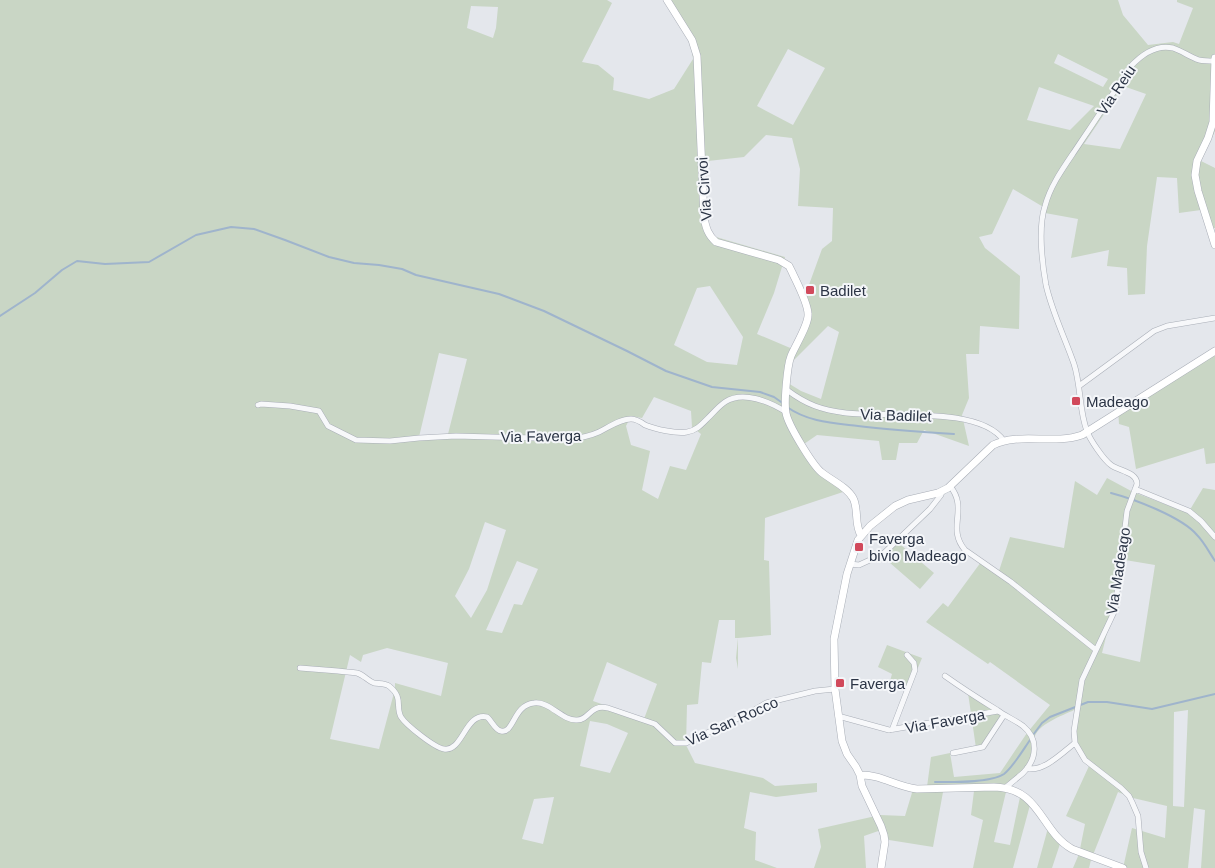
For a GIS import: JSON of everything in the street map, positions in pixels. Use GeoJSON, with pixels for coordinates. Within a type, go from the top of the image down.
{"type":"FeatureCollection","features":[{"type":"Feature","properties":{"kind":"street","name":"Via Cirvoi"},"geometry":{"type":"LineString","coordinates":[[666,0],[692,40],[697,56],[704,218],[708,232],[716,242],[784,262],[789,266],[807,308],[808,318],[789,360],[786,412]]}},
{"type":"Feature","properties":{"kind":"street","name":"Via Reiu"},"geometry":{"type":"LineString","coordinates":[[1079,386],[1075,366],[1046,286],[1041,226],[1044,207],[1050,191],[1064,167],[1130,67],[1152,50],[1173,48],[1196,59],[1215,60],[1213,122],[1195,175],[1198,191],[1215,245]]}},
{"type":"Feature","properties":{"kind":"street"},"geometry":{"type":"LineString","coordinates":[[1215,318],[1166,326],[1154,331],[1079,386],[1083,418],[1087,432],[1107,462],[1135,478],[1137,482],[1135,489],[1189,512],[1201,521],[1215,537]]}},
{"type":"Feature","properties":{"kind":"street"},"geometry":{"type":"LineString","coordinates":[[881,868],[885,842],[884,835],[862,786],[860,775],[844,748],[835,689],[834,639],[850,564],[856,543],[861,535],[895,506],[942,491],[950,486],[990,447],[1004,441],[1077,437],[1215,351]]}},
{"type":"Feature","properties":{"kind":"street","name":"Via Badilet"},"geometry":{"type":"LineString","coordinates":[[787,390],[814,407],[847,413],[924,415],[970,421],[997,432],[1004,441]]}},
{"type":"Feature","properties":{"kind":"street","name":"Via Faverga"},"geometry":{"type":"LineString","coordinates":[[258,405],[290,406],[320,411],[328,426],[356,440],[390,441],[456,436],[570,439],[585,437],[629,419],[637,420],[662,430],[688,432],[698,428],[726,401],[740,396],[767,402],[786,412]]}},
{"type":"Feature","properties":{"kind":"street"},"geometry":{"type":"LineString","coordinates":[[786,412],[791,425],[813,464],[847,491],[854,499],[858,530],[861,535]]}},
{"type":"Feature","properties":{"kind":"street"},"geometry":{"type":"LineString","coordinates":[[950,486],[955,492],[959,505],[956,530],[965,550],[1011,582],[1096,650]]}},
{"type":"Feature","properties":{"kind":"street","name":"Via Madeago"},"geometry":{"type":"LineString","coordinates":[[1075,743],[1074,731],[1082,680],[1115,610],[1127,511],[1135,489]]}},
{"type":"Feature","properties":{"kind":"street"},"geometry":{"type":"LineString","coordinates":[[850,564],[859,565],[883,554],[930,509],[942,491]]}},
{"type":"Feature","properties":{"kind":"street","name":"Via Faverga"},"geometry":{"type":"LineString","coordinates":[[892,730],[915,670],[914,663],[907,655]]}},
{"type":"Feature","properties":{"kind":"street","name":"Via San Rocco"},"geometry":{"type":"LineString","coordinates":[[300,668],[355,673],[365,676],[373,682],[387,685],[397,696],[403,720],[422,736],[446,749],[451,748],[476,719],[488,717],[497,730],[504,731],[511,727],[520,709],[534,703],[544,705],[577,720],[584,718],[596,708],[608,708],[654,724],[675,743],[682,744],[693,741],[766,703],[815,691],[835,689]]}},
{"type":"Feature","properties":{"kind":"street"},"geometry":{"type":"LineString","coordinates":[[945,676],[1024,727],[1031,734],[1035,745],[1034,756],[1024,772],[1005,788]]}},
{"type":"Feature","properties":{"kind":"street","name":"Via Faverga"},"geometry":{"type":"LineString","coordinates":[[838,716],[884,730],[892,730],[998,711]]}},
{"type":"Feature","properties":{"kind":"street"},"geometry":{"type":"LineString","coordinates":[[953,753],[983,747],[1004,714]]}},
{"type":"Feature","properties":{"kind":"street"},"geometry":{"type":"LineString","coordinates":[[1027,768],[1035,769],[1045,766],[1075,743],[1089,764],[1129,796],[1138,816],[1141,852],[1146,868]]}},
{"type":"Feature","properties":{"kind":"street"},"geometry":{"type":"LineString","coordinates":[[860,775],[876,776],[917,789],[994,787],[1017,792],[1032,803],[1058,838],[1068,847],[1123,868]]}},
{"type":"Feature","properties":{"kind":"green space"},"geometry":{"type":"Polygon","coordinates":[[[0,0],[607,0],[612,3],[582,62],[598,65],[614,78],[613,90],[649,99],[674,89],[693,59],[690,31],[671,0],[1118,0],[1123,15],[1148,45],[1173,42],[1179,44],[1193,8],[1177,2],[1177,0],[1215,0],[1215,131],[1201,161],[1215,168],[1215,228],[1208,229],[1201,210],[1179,213],[1177,178],[1157,177],[1147,246],[1145,294],[1128,295],[1127,268],[1107,266],[1109,250],[1071,258],[1078,219],[1045,213],[1045,208],[1013,189],[992,234],[979,237],[985,248],[1020,276],[1019,329],[980,326],[979,354],[966,354],[969,398],[962,415],[969,446],[924,430],[917,443],[899,443],[896,460],[882,460],[879,441],[817,435],[804,444],[813,462],[849,490],[765,518],[764,560],[769,561],[771,635],[735,638],[735,620],[719,620],[711,663],[702,662],[698,704],[687,705],[686,745],[695,763],[763,778],[775,786],[817,783],[817,792],[776,797],[750,792],[744,828],[756,832],[755,860],[777,868],[0,868],[0,0]],[[471,6],[467,28],[493,38],[498,7],[471,6]],[[788,49],[757,106],[793,125],[825,68],[788,49]],[[1058,54],[1054,63],[1103,87],[1108,79],[1058,54]],[[1123,86],[1084,144],[1120,149],[1146,94],[1123,86]],[[1039,87],[1027,120],[1070,130],[1094,106],[1039,87]],[[766,135],[744,157],[699,162],[706,234],[785,257],[774,293],[757,334],[795,350],[812,315],[806,293],[822,249],[832,241],[833,208],[798,206],[800,169],[792,138],[766,135]],[[710,286],[697,288],[674,345],[707,362],[737,365],[743,337],[710,286]],[[828,326],[790,364],[788,383],[801,391],[821,399],[839,332],[828,326]],[[439,353],[419,437],[448,434],[467,359],[439,353]],[[654,397],[642,418],[631,416],[626,426],[631,445],[650,451],[642,490],[658,499],[670,466],[686,470],[701,434],[692,427],[691,411],[654,397]],[[485,522],[469,569],[455,596],[471,618],[487,590],[506,530],[485,522]],[[517,561],[486,630],[502,633],[514,604],[522,605],[538,569],[517,561]],[[387,648],[363,655],[361,662],[350,655],[330,739],[379,749],[395,683],[441,696],[448,663],[387,648]],[[607,662],[593,701],[644,719],[657,684],[607,662]],[[590,721],[580,766],[610,773],[628,733],[607,724],[590,721]],[[554,797],[534,799],[522,839],[543,844],[554,797]]]}},
{"type":"Feature","properties":{"kind":"green space"},"geometry":{"type":"Polygon","coordinates":[[[1215,347],[1215,463],[1206,464],[1204,448],[1136,469],[1129,427],[1119,424],[1118,409],[1215,347]]]}},
{"type":"Feature","properties":{"kind":"green space"},"geometry":{"type":"Polygon","coordinates":[[[1107,478],[1133,492],[1188,513],[1203,488],[1215,490],[1215,868],[1201,868],[1205,810],[1194,808],[1188,868],[1123,868],[1132,828],[1165,838],[1167,806],[1133,798],[1118,792],[1089,868],[1073,868],[1079,854],[1085,824],[1066,816],[1089,766],[1073,739],[1074,710],[1051,721],[1040,729],[1034,739],[1029,762],[1001,790],[1006,792],[994,842],[1010,845],[1020,797],[1030,805],[1013,868],[973,868],[983,820],[971,815],[974,791],[943,792],[933,847],[889,840],[884,829],[864,836],[866,868],[814,868],[821,847],[818,829],[880,815],[905,816],[914,786],[927,787],[931,757],[950,753],[954,777],[1000,773],[1027,733],[1050,705],[990,662],[988,664],[926,622],[943,603],[948,607],[981,562],[998,574],[1010,537],[1064,548],[1075,481],[1097,495],[1107,478]],[[1125,560],[1102,653],[1140,662],[1155,565],[1125,560]],[[1188,710],[1174,712],[1173,806],[1184,807],[1188,710]]]}},
{"type":"Feature","properties":{"kind":"green space"},"geometry":{"type":"Polygon","coordinates":[[[895,540],[934,573],[920,589],[882,556],[895,540]]]}},
{"type":"Feature","properties":{"kind":"green space"},"geometry":{"type":"Polygon","coordinates":[[[738,638],[738,669],[736,658],[738,638]]]}},
{"type":"Feature","properties":{"kind":"green space"},"geometry":{"type":"Polygon","coordinates":[[[887,645],[922,658],[910,687],[890,681],[892,674],[878,667],[887,645]]]}},
{"type":"Feature","properties":{"kind":"green space"},"geometry":{"type":"Polygon","coordinates":[[[968,693],[1003,716],[984,746],[976,748],[968,693]]]}},
{"type":"Feature","properties":{"kind":"green space"},"geometry":{"type":"Polygon","coordinates":[[[1048,828],[1060,844],[1052,868],[1037,868],[1048,828]]]}},
{"type":"Feature","properties":{"kind":"waterway"},"geometry":{"type":"LineString","coordinates":[[0,316],[35,293],[62,270],[77,261],[105,264],[149,262],[196,235],[231,227],[254,229],[329,257],[354,263],[402,269],[416,275],[499,294],[544,311],[666,371],[712,387],[760,392],[774,397],[784,404]]}},
{"type":"Feature","properties":{"kind":"waterway"},"geometry":{"type":"LineString","coordinates":[[787,407],[803,416],[830,423],[954,434]]}},
{"type":"Feature","properties":{"kind":"waterway"},"geometry":{"type":"LineString","coordinates":[[1111,493],[1169,515],[1190,528],[1200,538],[1215,561]]}},
{"type":"Feature","properties":{"kind":"waterway"},"geometry":{"type":"LineString","coordinates":[[1033,735],[1042,723],[1050,717],[1088,702],[1107,702],[1152,709],[1215,694]]}},
{"type":"Feature","properties":{"kind":"waterway"},"geometry":{"type":"LineString","coordinates":[[935,782],[971,781],[998,777],[1011,767],[1030,740]]}},
{"type":"Feature","properties":{"kind":"place","name":"Badilet"},"geometry":{"type":"Point","coordinates":[810,290]}},
{"type":"Feature","properties":{"kind":"place","name":"Madeago"},"geometry":{"type":"Point","coordinates":[1076,401]}},
{"type":"Feature","properties":{"kind":"place","name":"Faverga bivio Madeago"},"geometry":{"type":"Point","coordinates":[859,547]}},
{"type":"Feature","properties":{"kind":"place","name":"Faverga"},"geometry":{"type":"Point","coordinates":[840,683]}}]}
